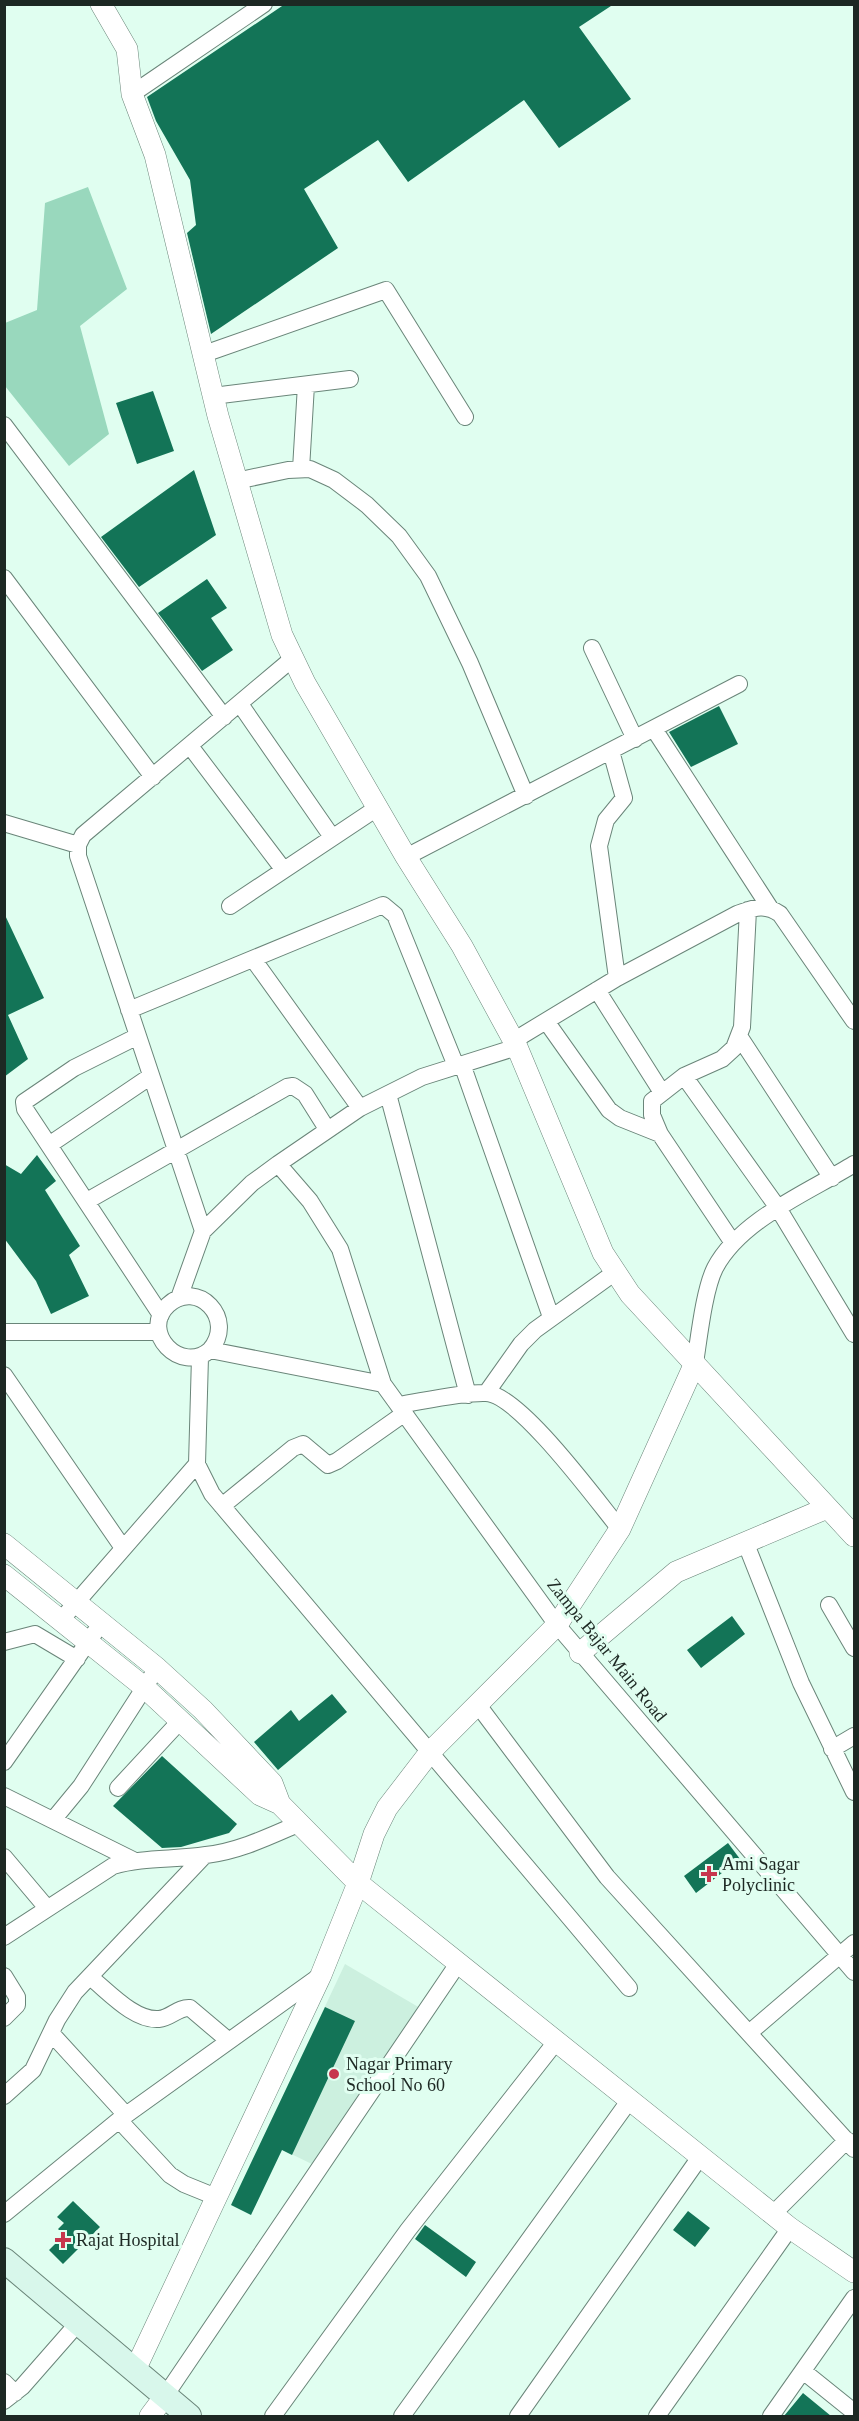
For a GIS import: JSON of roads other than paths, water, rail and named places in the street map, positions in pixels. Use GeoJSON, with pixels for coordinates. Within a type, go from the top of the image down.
{"type":"FeatureCollection","features":[{"type":"Feature","properties":{"kind":"main road"},"geometry":{"type":"LineString","coordinates":[[4,2260],[189,2416]]}},
{"type":"Feature","properties":{"kind":"street"},"geometry":{"type":"LineString","coordinates":[[101,4],[127,50],[132,94],[155,155],[236,482],[273,612],[292,659],[406,857],[462,946],[515,1044],[603,1253],[614,1273],[630,1294],[855,1536]]}},
{"type":"Feature","properties":{"kind":"street"},"geometry":{"type":"LineString","coordinates":[[132,94],[264,4]]}},
{"type":"Feature","properties":{"kind":"street"},"geometry":{"type":"LineString","coordinates":[[204,354],[386,290],[465,417]]}},
{"type":"Feature","properties":{"kind":"street"},"geometry":{"type":"LineString","coordinates":[[213,396],[350,379]]}},
{"type":"Feature","properties":{"kind":"street"},"geometry":{"type":"LineString","coordinates":[[301,469],[306,385]]}},
{"type":"Feature","properties":{"kind":"street"},"geometry":{"type":"LineString","coordinates":[[4,425],[224,717]]}},
{"type":"Feature","properties":{"kind":"street"},"geometry":{"type":"LineString","coordinates":[[236,482],[310,469],[334,480],[367,505],[399,536],[428,576],[470,663],[526,796]]}},
{"type":"Feature","properties":{"kind":"street"},"geometry":{"type":"LineString","coordinates":[[4,578],[153,777]]}},
{"type":"Feature","properties":{"kind":"street"},"geometry":{"type":"LineString","coordinates":[[592,648],[635,739]]}},
{"type":"Feature","properties":{"kind":"street"},"geometry":{"type":"LineString","coordinates":[[203,1231],[78,856],[78,845],[83,835],[292,659]]}},
{"type":"Feature","properties":{"kind":"street"},"geometry":{"type":"LineString","coordinates":[[406,857],[740,684]]}},
{"type":"Feature","properties":{"kind":"street"},"geometry":{"type":"LineString","coordinates":[[240,704],[332,837]]}},
{"type":"Feature","properties":{"kind":"street"},"geometry":{"type":"LineString","coordinates":[[654,729],[770,908],[780,914],[855,1021]]}},
{"type":"Feature","properties":{"kind":"street"},"geometry":{"type":"LineString","coordinates":[[190,746],[283,869]]}},
{"type":"Feature","properties":{"kind":"street"},"geometry":{"type":"LineString","coordinates":[[610,751],[624,798],[606,820],[599,846],[618,978]]}},
{"type":"Feature","properties":{"kind":"street"},"geometry":{"type":"LineString","coordinates":[[230,906],[377,808]]}},
{"type":"Feature","properties":{"kind":"street"},"geometry":{"type":"LineString","coordinates":[[4,823],[78,845]]}},
{"type":"Feature","properties":{"kind":"street"},"geometry":{"type":"LineString","coordinates":[[129,1010],[374,907],[383,905],[390,909],[395,915],[459,1065],[551,1317]]}},
{"type":"Feature","properties":{"kind":"street"},"geometry":{"type":"LineString","coordinates":[[179,1298],[203,1231],[252,1183],[327,1129],[360,1108],[422,1077],[515,1044],[546,1021],[597,990],[748,910],[757,907],[770,908]]}},
{"type":"Feature","properties":{"kind":"street"},"geometry":{"type":"LineString","coordinates":[[733,1244],[660,1134],[652,1115],[652,1101],[684,1076],[722,1059],[734,1048],[742,1027],[748,910]]}},
{"type":"Feature","properties":{"kind":"street"},"geometry":{"type":"LineString","coordinates":[[253,959],[360,1108]]}},
{"type":"Feature","properties":{"kind":"street"},"geometry":{"type":"LineString","coordinates":[[597,990],[662,1091]]}},
{"type":"Feature","properties":{"kind":"street"},"geometry":{"type":"LineString","coordinates":[[546,1021],[609,1110],[620,1118],[660,1134]]}},
{"type":"Feature","properties":{"kind":"street"},"geometry":{"type":"LineString","coordinates":[[138,1036],[74,1068],[24,1102],[25,1108],[87,1201],[160,1324],[164,1345],[171,1353],[181,1357],[205,1353],[383,1384]]}},
{"type":"Feature","properties":{"kind":"street"},"geometry":{"type":"LineString","coordinates":[[739,1036],[832,1178]]}},
{"type":"Feature","properties":{"kind":"street"},"geometry":{"type":"LineString","coordinates":[[50,1145],[151,1076]]}},
{"type":"Feature","properties":{"kind":"street"},"geometry":{"type":"LineString","coordinates":[[684,1076],[778,1208],[855,1334]]}},
{"type":"Feature","properties":{"kind":"street"},"geometry":{"type":"LineString","coordinates":[[87,1201],[293,1086],[305,1094],[327,1129]]}},
{"type":"Feature","properties":{"kind":"street"},"geometry":{"type":"LineString","coordinates":[[388,1094],[468,1395]]}},
{"type":"Feature","properties":{"kind":"street","name":"Zampa Bajar Main Road"},"geometry":{"type":"LineString","coordinates":[[278,1164],[310,1201],[340,1249],[383,1384],[556,1625],[855,1972]]}},
{"type":"Feature","properties":{"kind":"street"},"geometry":{"type":"LineString","coordinates":[[135,2370],[321,1975],[358,1883],[374,1834],[387,1808],[430,1752],[556,1625],[620,1529],[695,1364],[714,1270],[733,1244],[778,1208],[855,1164]]}},
{"type":"Feature","properties":{"kind":"street"},"geometry":{"type":"LineString","coordinates":[[487,1392],[521,1344],[551,1317],[614,1273]]}},
{"type":"Feature","properties":{"kind":"street"},"geometry":{"type":"LineString","coordinates":[[160,1324],[167,1306],[179,1298],[195,1297],[204,1300],[217,1315],[219,1335],[205,1353],[197,1464],[212,1494],[629,1988]]}},
{"type":"Feature","properties":{"kind":"street"},"geometry":{"type":"LineString","coordinates":[[4,1332],[160,1324]]}},
{"type":"Feature","properties":{"kind":"street"},"geometry":{"type":"LineString","coordinates":[[4,1375],[123,1548]]}},
{"type":"Feature","properties":{"kind":"street"},"geometry":{"type":"LineString","coordinates":[[222,1506],[293,1448],[303,1444],[328,1465],[337,1461],[402,1409],[487,1392],[512,1404],[542,1435],[620,1529]]}},
{"type":"Feature","properties":{"kind":"street"},"geometry":{"type":"LineString","coordinates":[[61,1620],[197,1464]]}},
{"type":"Feature","properties":{"kind":"street"},"geometry":{"type":"LineString","coordinates":[[580,1653],[676,1572],[827,1508]]}},
{"type":"Feature","properties":{"kind":"street"},"geometry":{"type":"LineString","coordinates":[[4,1544],[157,1668],[203,1710],[272,1783],[280,1804],[358,1883],[457,1965],[790,2228],[855,2272]]}},
{"type":"Feature","properties":{"kind":"street"},"geometry":{"type":"LineString","coordinates":[[746,1544],[801,1683],[855,1792]]}},
{"type":"Feature","properties":{"kind":"street"},"geometry":{"type":"LineString","coordinates":[[4,1575],[61,1620],[82,1651]]}},
{"type":"Feature","properties":{"kind":"street"},"geometry":{"type":"LineString","coordinates":[[829,1605],[855,1648]]}},
{"type":"Feature","properties":{"kind":"street"},"geometry":{"type":"LineString","coordinates":[[4,1762],[101,1623]]}},
{"type":"Feature","properties":{"kind":"street"},"geometry":{"type":"LineString","coordinates":[[4,1642],[35,1634],[82,1651],[144,1687],[260,1795],[280,1804]]}},
{"type":"Feature","properties":{"kind":"street"},"geometry":{"type":"LineString","coordinates":[[53,1820],[81,1786],[157,1668]]}},
{"type":"Feature","properties":{"kind":"street"},"geometry":{"type":"LineString","coordinates":[[478,1705],[607,1877],[851,2145],[773,2214]]}},
{"type":"Feature","properties":{"kind":"street"},"geometry":{"type":"LineString","coordinates":[[118,1788],[182,1720]]}},
{"type":"Feature","properties":{"kind":"street"},"geometry":{"type":"LineString","coordinates":[[832,1749],[855,1736]]}},
{"type":"Feature","properties":{"kind":"street"},"geometry":{"type":"LineString","coordinates":[[4,1796],[133,1860]]}},
{"type":"Feature","properties":{"kind":"street"},"geometry":{"type":"LineString","coordinates":[[4,1937],[113,1866],[133,1860],[204,1856],[256,1843],[298,1824]]}},
{"type":"Feature","properties":{"kind":"street"},"geometry":{"type":"LineString","coordinates":[[4,2096],[33,2070],[51,2032],[75,1992],[204,1856]]}},
{"type":"Feature","properties":{"kind":"street"},"geometry":{"type":"LineString","coordinates":[[4,1857],[47,1908]]}},
{"type":"Feature","properties":{"kind":"street"},"geometry":{"type":"LineString","coordinates":[[749,2033],[855,1943]]}},
{"type":"Feature","properties":{"kind":"street"},"geometry":{"type":"LineString","coordinates":[[150,2416],[457,1965]]}},
{"type":"Feature","properties":{"kind":"street"},"geometry":{"type":"LineString","coordinates":[[4,2214],[122,2118],[321,1975]]}},
{"type":"Feature","properties":{"kind":"street"},"geometry":{"type":"LineString","coordinates":[[4,1976],[17,1997],[17,2005],[4,2018]]}},
{"type":"Feature","properties":{"kind":"street"},"geometry":{"type":"LineString","coordinates":[[90,1977],[137,2014],[161,2019],[183,2007],[190,2008],[229,2041]]}},
{"type":"Feature","properties":{"kind":"street"},"geometry":{"type":"LineString","coordinates":[[51,2032],[170,2175],[184,2184],[216,2197]]}},
{"type":"Feature","properties":{"kind":"street"},"geometry":{"type":"LineString","coordinates":[[273,2416],[408,2230],[555,2043]]}},
{"type":"Feature","properties":{"kind":"street"},"geometry":{"type":"LineString","coordinates":[[402,2416],[629,2101]]}},
{"type":"Feature","properties":{"kind":"street"},"geometry":{"type":"LineString","coordinates":[[518,2416],[700,2157]]}},
{"type":"Feature","properties":{"kind":"street"},"geometry":{"type":"LineString","coordinates":[[657,2416],[790,2228]]}},
{"type":"Feature","properties":{"kind":"street"},"geometry":{"type":"LineString","coordinates":[[771,2416],[855,2298]]}},
{"type":"Feature","properties":{"kind":"street"},"geometry":{"type":"LineString","coordinates":[[8,2392],[79,2322]]}},
{"type":"Feature","properties":{"kind":"street"},"geometry":{"type":"LineString","coordinates":[[803,2371],[855,2412]]}},
{"type":"Feature","properties":{"kind":"place","name":"Ami Sagar Polyclinic"},"geometry":{"type":"Point","coordinates":[709,1874]}},
{"type":"Feature","properties":{"kind":"place","name":"Nagar Primary School No 60"},"geometry":{"type":"Point","coordinates":[334,2074]}},
{"type":"Feature","properties":{"kind":"place","name":"Rajat Hospital"},"geometry":{"type":"Point","coordinates":[63,2240]}}]}
